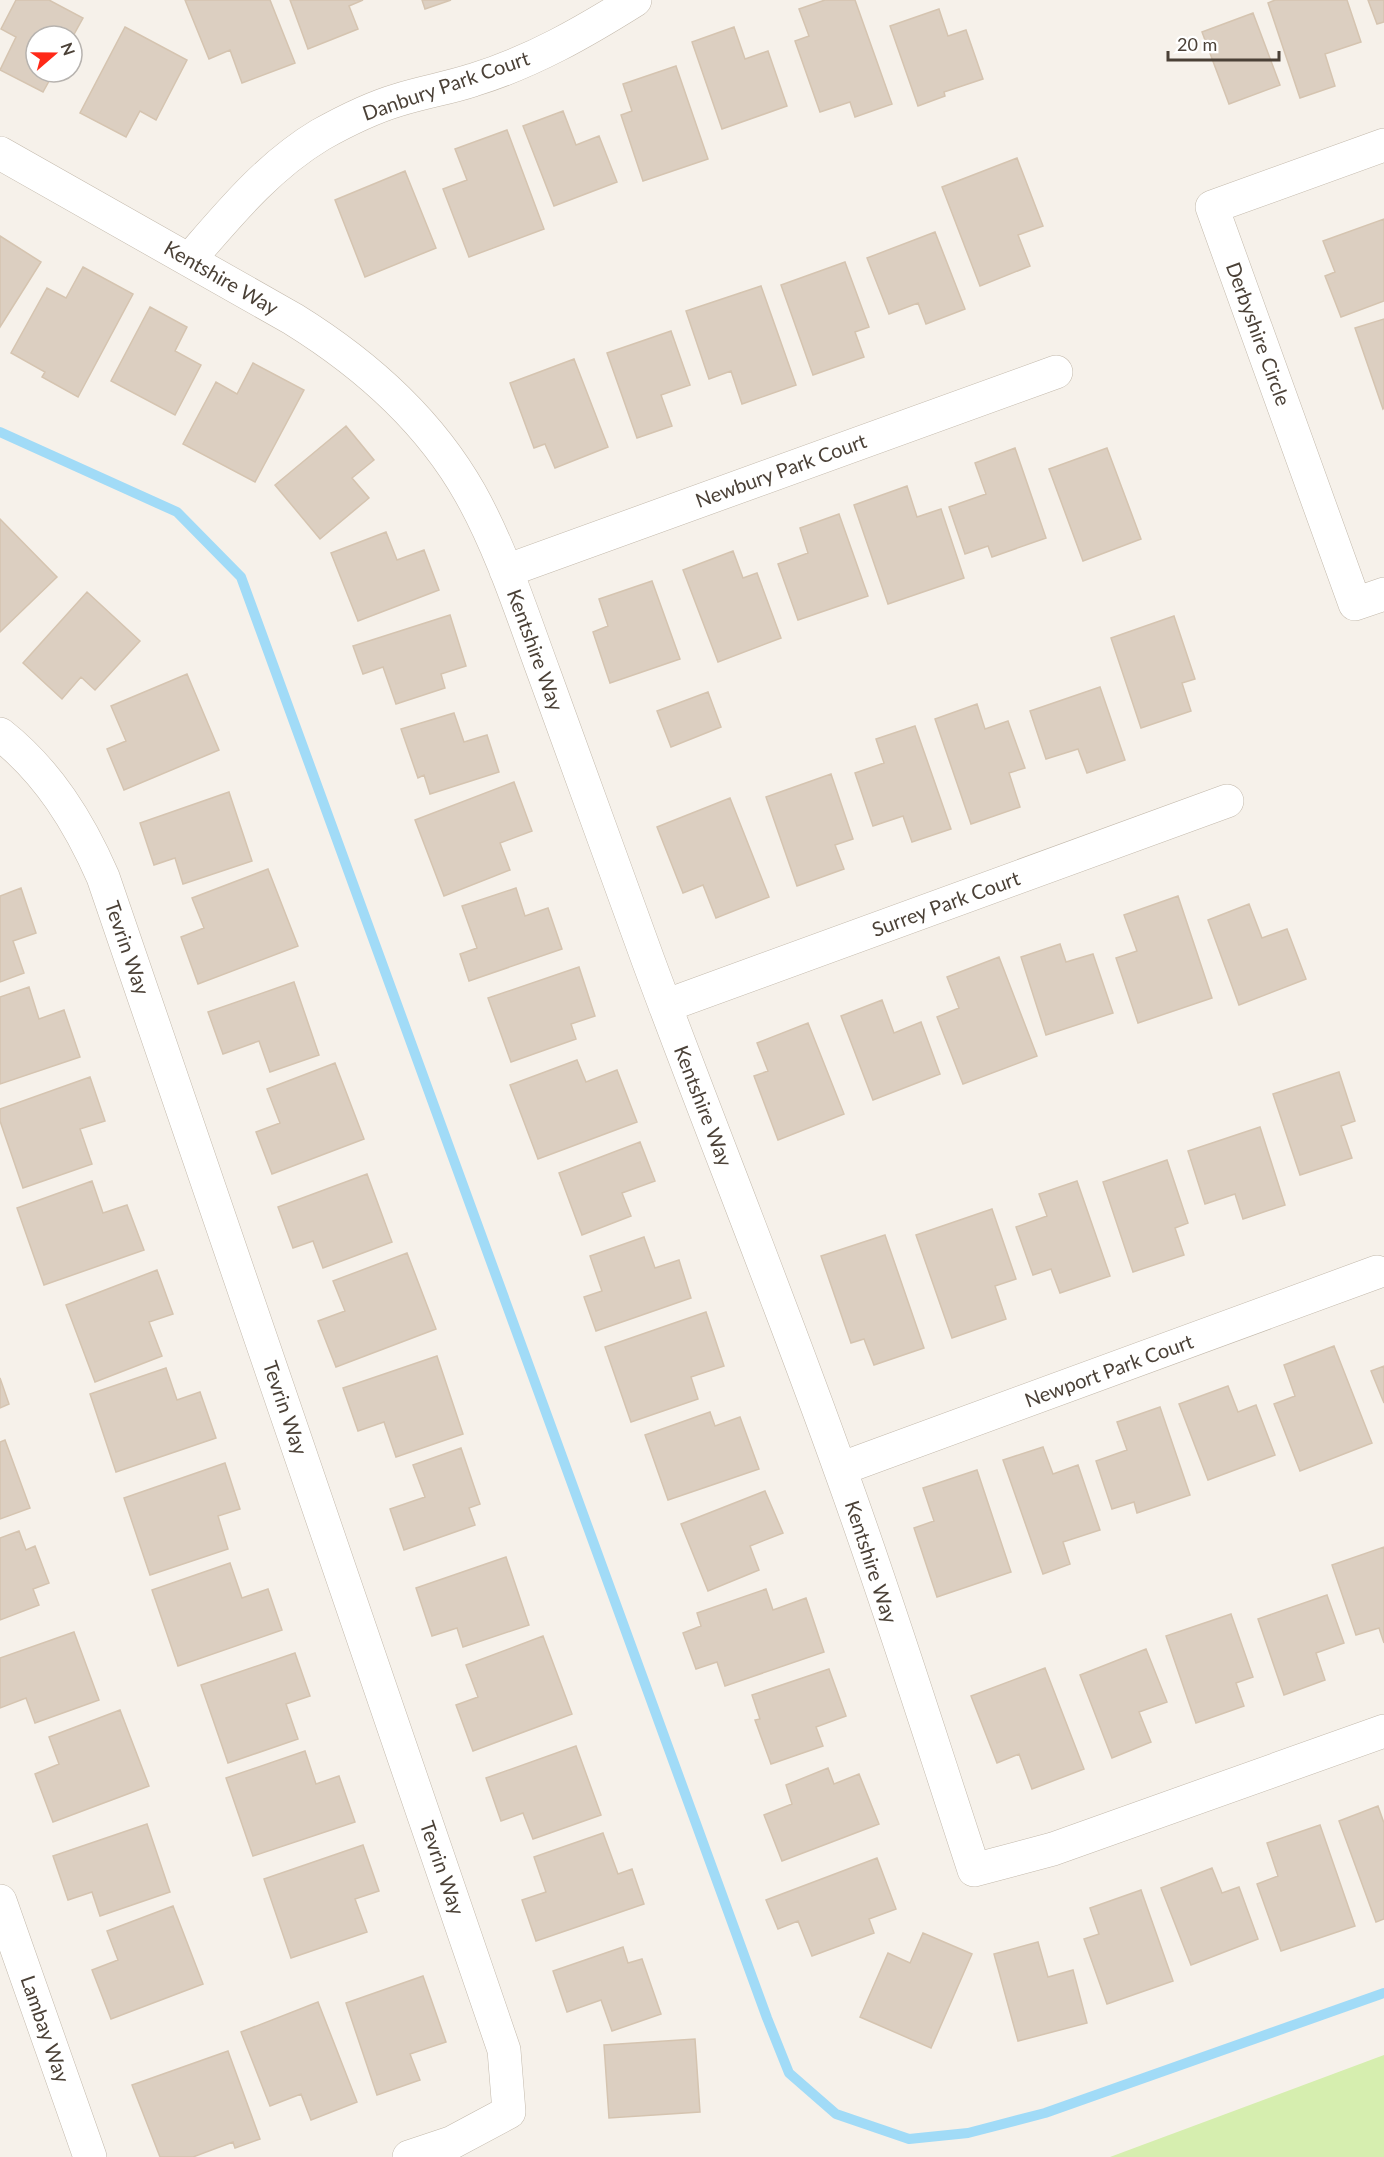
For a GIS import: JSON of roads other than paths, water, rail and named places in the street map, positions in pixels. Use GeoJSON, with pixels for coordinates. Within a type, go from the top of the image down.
{"type":"FeatureCollection","features":[{"type":"Feature","properties":{"kind":"street","name":"Danbury Park Court"},"geometry":{"type":"LineString","coordinates":[[189,260],[251,189],[284,160],[319,136],[357,115],[397,100],[474,80],[547,51],[581,34],[635,0]]}},
{"type":"Feature","properties":{"kind":"street","name":"Derbyshire Circle"},"geometry":{"type":"LineString","coordinates":[[1384,145],[1212,207],[1355,604],[1384,594]]}},
{"type":"Feature","properties":{"kind":"street","name":"Kentshire Way"},"geometry":{"type":"LineString","coordinates":[[0,153],[329,341],[363,366],[393,394],[428,433],[464,483],[506,571],[665,1006],[840,1469],[974,1870],[1053,1849],[1384,1731]]}},
{"type":"Feature","properties":{"kind":"street","name":"Newbury Park Court"},"geometry":{"type":"LineString","coordinates":[[506,571],[1056,372]]}},
{"type":"Feature","properties":{"kind":"street","name":"Tevrin Way"},"geometry":{"type":"LineString","coordinates":[[0,734],[40,771],[65,804],[86,839],[103,877],[504,2050],[509,2112],[451,2143],[409,2157]]}},
{"type":"Feature","properties":{"kind":"street","name":"Surrey Park Court"},"geometry":{"type":"LineString","coordinates":[[665,1006],[1227,801]]}},
{"type":"Feature","properties":{"kind":"street","name":"Newport Park Court"},"geometry":{"type":"LineString","coordinates":[[840,1469],[1377,1272]]}},
{"type":"Feature","properties":{"kind":"street","name":"Lambay Way"},"geometry":{"type":"LineString","coordinates":[[0,1901],[90,2157]]}},
{"type":"Feature","properties":{"kind":"waterway"},"geometry":{"type":"LineString","coordinates":[[0,432],[177,512],[241,577],[789,2073],[836,2114],[909,2139],[968,2133],[1045,2113],[1384,1993]]}}]}
